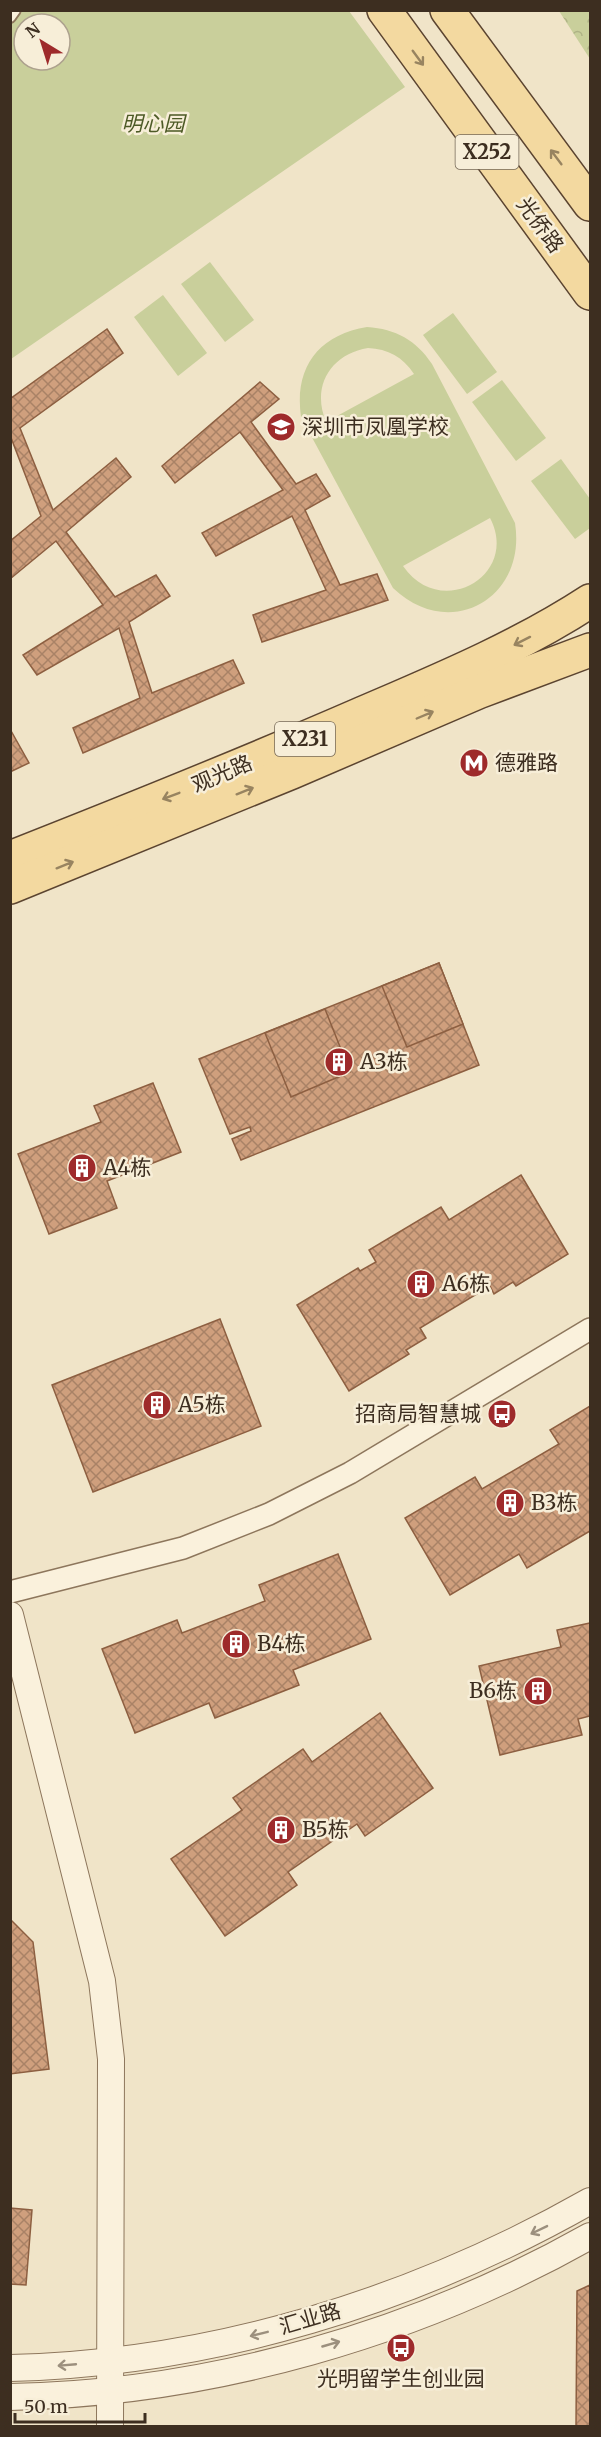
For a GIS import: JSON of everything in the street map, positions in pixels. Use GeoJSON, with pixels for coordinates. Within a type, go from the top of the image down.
{"type":"FeatureCollection","features":[{"type":"Feature","properties":{"kind":"main road","name":"光侨路"},"geometry":{"type":"LineString","coordinates":[[384,10],[591,293]]}},
{"type":"Feature","properties":{"kind":"main road","name":"X252"},"geometry":{"type":"LineString","coordinates":[[447,10],[591,204]]}},
{"type":"Feature","properties":{"kind":"main road","name":"观光路"},"geometry":{"type":"LineString","coordinates":[[10,858],[188,789],[469,668],[556,624],[591,601]]}},
{"type":"Feature","properties":{"kind":"main road"},"geometry":{"type":"LineString","coordinates":[[507,681],[591,623]]}},
{"type":"Feature","properties":{"kind":"main road","name":"观光路"},"geometry":{"type":"LineString","coordinates":[[10,887],[507,681],[591,650]]}},
{"type":"Feature","properties":{"kind":"street"},"geometry":{"type":"LineString","coordinates":[[10,1592],[183,1548],[269,1514],[350,1473],[591,1329]]}},
{"type":"Feature","properties":{"kind":"street"},"geometry":{"type":"LineString","coordinates":[[10,1615],[102,1981],[111,2060],[110,2427]]}},
{"type":"Feature","properties":{"kind":"street","name":"汇业路"},"geometry":{"type":"LineString","coordinates":[[10,2368],[110,2362],[199,2348],[265,2332],[399,2292],[472,2262],[547,2226],[591,2201]]}},
{"type":"Feature","properties":{"kind":"street","name":"汇业路"},"geometry":{"type":"LineString","coordinates":[[10,2397],[54,2396],[205,2377],[339,2342],[409,2320],[484,2289],[591,2236]]}},
{"type":"Feature","properties":{"kind":"lane"},"geometry":{"type":"LineString","coordinates":[[10,17],[15,10]]}},
{"type":"Feature","properties":{"kind":"green space","name":"明心园"},"geometry":{"type":"Polygon","coordinates":[[[11,11],[349,11],[405,87],[11,359],[11,11]]]}},
{"type":"Feature","properties":{"kind":"green space"},"geometry":{"type":"Polygon","coordinates":[[[559,11],[590,11],[590,59],[559,11]]]}},
{"type":"Feature","properties":{"kind":"green space"},"geometry":{"type":"Polygon","coordinates":[[[210,262],[254,320],[225,342],[181,284],[210,262]]]}},
{"type":"Feature","properties":{"kind":"green space"},"geometry":{"type":"Polygon","coordinates":[[[163,295],[207,353],[178,376],[134,317],[163,295]]]}},
{"type":"Feature","properties":{"kind":"green space"},"geometry":{"type":"Polygon","coordinates":[[[453,313],[497,372],[467,394],[423,335],[453,313]]]}},
{"type":"Feature","properties":{"kind":"green space"},"geometry":{"type":"Polygon","coordinates":[[[367,327],[387,330],[412,342],[426,356],[515,523],[516,550],[509,573],[496,591],[479,604],[459,611],[437,611],[415,604],[393,588],[301,417],[301,383],[306,369],[323,346],[350,331],[367,327]],[[368,348],[344,357],[328,374],[321,396],[326,422],[414,374],[394,355],[368,348]],[[490,518],[403,566],[419,582],[437,590],[455,590],[472,584],[486,573],[494,557],[496,539],[490,518]]]}},
{"type":"Feature","properties":{"kind":"green space"},"geometry":{"type":"Polygon","coordinates":[[[502,380],[546,438],[516,461],[472,402],[502,380]]]}},
{"type":"Feature","properties":{"kind":"green space"},"geometry":{"type":"Polygon","coordinates":[[[561,459],[590,499],[590,528],[575,539],[531,481],[561,459]]]}},
{"type":"Feature","properties":{"kind":"building"},"geometry":{"type":"Polygon","coordinates":[[[107,329],[123,353],[20,428],[53,510],[116,458],[131,477],[66,532],[115,597],[156,575],[170,596],[129,622],[152,693],[233,660],[244,683],[83,753],[73,728],[140,698],[119,628],[37,675],[23,655],[103,605],[56,541],[10,579],[10,541],[41,516],[10,435],[10,399],[107,329]]]}},
{"type":"Feature","properties":{"kind":"building"},"geometry":{"type":"Polygon","coordinates":[[[260,382],[279,399],[251,422],[296,484],[316,474],[330,496],[305,510],[340,585],[377,574],[388,600],[262,642],[253,615],[326,590],[292,516],[216,556],[202,533],[283,490],[240,432],[175,483],[162,466],[260,382]]]}},
{"type":"Feature","properties":{"kind":"building"},"geometry":{"type":"Polygon","coordinates":[[[10,729],[29,763],[10,772],[10,729]]]}},
{"type":"Feature","properties":{"kind":"building","name":"A3栋"},"geometry":{"type":"Polygon","coordinates":[[[439,963],[479,1065],[241,1160],[232,1139],[251,1131],[250,1127],[230,1134],[199,1059],[439,963]]]}},
{"type":"Feature","properties":{"kind":"building"},"geometry":{"type":"Polygon","coordinates":[[[439,963],[463,1024],[407,1047],[382,986],[439,963]]]}},
{"type":"Feature","properties":{"kind":"building"},"geometry":{"type":"Polygon","coordinates":[[[325,1009],[350,1072],[291,1097],[265,1033],[325,1009]]]}},
{"type":"Feature","properties":{"kind":"building","name":"A4栋"},"geometry":{"type":"Polygon","coordinates":[[[153,1083],[181,1152],[107,1181],[117,1208],[49,1234],[18,1154],[101,1122],[94,1106],[153,1083]]]}},
{"type":"Feature","properties":{"kind":"building","name":"A6栋"},"geometry":{"type":"Polygon","coordinates":[[[521,1175],[568,1254],[516,1286],[513,1282],[494,1294],[490,1286],[420,1328],[426,1338],[406,1350],[409,1354],[349,1391],[297,1305],[358,1268],[360,1271],[376,1262],[369,1250],[441,1207],[449,1220],[521,1175]]]}},
{"type":"Feature","properties":{"kind":"building","name":"A5栋"},"geometry":{"type":"Polygon","coordinates":[[[220,1319],[261,1426],[93,1492],[52,1385],[220,1319]]]}},
{"type":"Feature","properties":{"kind":"building","name":"B3栋"},"geometry":{"type":"Polygon","coordinates":[[[590,1406],[590,1531],[527,1568],[519,1554],[450,1595],[405,1518],[475,1477],[482,1489],[559,1444],[550,1430],[590,1406]]]}},
{"type":"Feature","properties":{"kind":"building","name":"B4栋"},"geometry":{"type":"Polygon","coordinates":[[[338,1554],[371,1639],[293,1670],[299,1685],[215,1718],[209,1703],[135,1733],[102,1649],[177,1620],[182,1633],[265,1601],[259,1585],[338,1554]]]}},
{"type":"Feature","properties":{"kind":"building","name":"B6栋"},"geometry":{"type":"Polygon","coordinates":[[[590,1623],[590,1716],[578,1719],[582,1735],[500,1755],[479,1666],[561,1647],[557,1630],[590,1623]]]}},
{"type":"Feature","properties":{"kind":"building","name":"B5栋"},"geometry":{"type":"Polygon","coordinates":[[[380,1713],[433,1788],[365,1836],[357,1824],[288,1872],[297,1885],[225,1936],[171,1859],[242,1810],[233,1798],[303,1749],[312,1762],[380,1713]]]}},
{"type":"Feature","properties":{"kind":"building"},"geometry":{"type":"Polygon","coordinates":[[[10,1919],[33,1942],[49,2069],[10,2074],[10,1919]]]}},
{"type":"Feature","properties":{"kind":"building"},"geometry":{"type":"Polygon","coordinates":[[[10,2208],[32,2210],[26,2285],[10,2284],[10,2208]]]}},
{"type":"Feature","properties":{"kind":"building"},"geometry":{"type":"Polygon","coordinates":[[[590,2285],[590,2426],[576,2426],[577,2291],[590,2285]]]}},
{"type":"Feature","properties":{"kind":"place","name":"深圳市凤凰学校"},"geometry":{"type":"Point","coordinates":[281,427]}},
{"type":"Feature","properties":{"kind":"place","name":"德雅路"},"geometry":{"type":"Point","coordinates":[474,763]}},
{"type":"Feature","properties":{"kind":"place","name":"A3栋"},"geometry":{"type":"Point","coordinates":[339,1062]}},
{"type":"Feature","properties":{"kind":"place","name":"A4栋"},"geometry":{"type":"Point","coordinates":[82,1168]}},
{"type":"Feature","properties":{"kind":"place","name":"A6栋"},"geometry":{"type":"Point","coordinates":[421,1284]}},
{"type":"Feature","properties":{"kind":"place","name":"A5栋"},"geometry":{"type":"Point","coordinates":[157,1405]}},
{"type":"Feature","properties":{"kind":"place","name":"招商局智慧城"},"geometry":{"type":"Point","coordinates":[502,1414]}},
{"type":"Feature","properties":{"kind":"place","name":"B3栋"},"geometry":{"type":"Point","coordinates":[510,1503]}},
{"type":"Feature","properties":{"kind":"place","name":"B4栋"},"geometry":{"type":"Point","coordinates":[236,1644]}},
{"type":"Feature","properties":{"kind":"place","name":"B6栋"},"geometry":{"type":"Point","coordinates":[538,1691]}},
{"type":"Feature","properties":{"kind":"place","name":"B5栋"},"geometry":{"type":"Point","coordinates":[281,1830]}},
{"type":"Feature","properties":{"kind":"place","name":"光明留学生创业园"},"geometry":{"type":"Point","coordinates":[401,2348]}}]}
